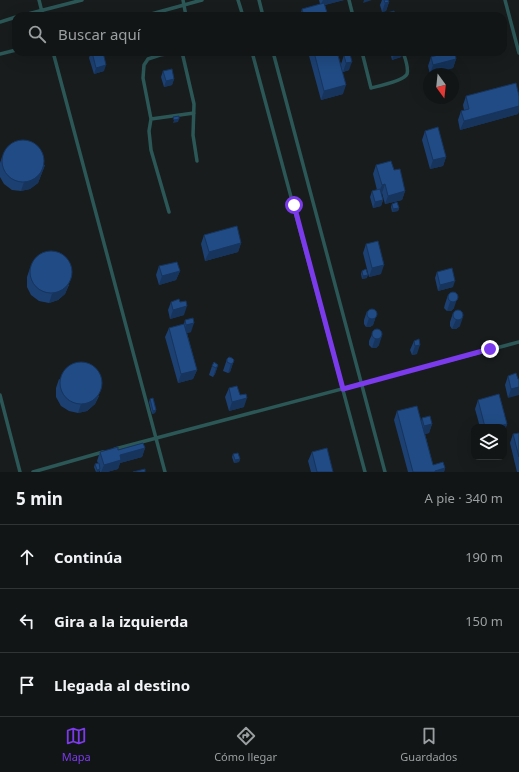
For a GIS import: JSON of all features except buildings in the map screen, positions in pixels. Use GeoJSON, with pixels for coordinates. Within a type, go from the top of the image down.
{"type":"FeatureCollection","features":[{"type":"Feature","properties":{"kind":"lane"},"geometry":{"type":"LineString","coordinates":[[39,0],[42,10]]}},
{"type":"Feature","properties":{"kind":"lane"},"geometry":{"type":"LineString","coordinates":[[35,12],[82,0]]}},
{"type":"Feature","properties":{"kind":"lane"},"geometry":{"type":"LineString","coordinates":[[183,0],[185,12]]}},
{"type":"Feature","properties":{"kind":"lane"},"geometry":{"type":"LineString","coordinates":[[159,12],[202,0]]}},
{"type":"Feature","properties":{"kind":"lane"},"geometry":{"type":"LineString","coordinates":[[238,0],[242,12]]}},
{"type":"Feature","properties":{"kind":"lane"},"geometry":{"type":"LineString","coordinates":[[259,0],[262,12]]}},
{"type":"Feature","properties":{"kind":"lane"},"geometry":{"type":"LineString","coordinates":[[349,0],[352,12]]}},
{"type":"Feature","properties":{"kind":"lane"},"geometry":{"type":"LineString","coordinates":[[505,0],[519,53]]}},
{"type":"Feature","properties":{"kind":"lane"},"geometry":{"type":"LineString","coordinates":[[0,22],[12,18]]}},
{"type":"Feature","properties":{"kind":"lane"},"geometry":{"type":"LineString","coordinates":[[0,54],[12,51]]}},
{"type":"Feature","properties":{"kind":"lane"},"geometry":{"type":"LineString","coordinates":[[54,56],[165,472]]}},
{"type":"Feature","properties":{"kind":"lane"},"geometry":{"type":"LineString","coordinates":[[157,56],[148,59],[144,65],[143,78],[151,119],[149,131],[151,150],[169,212]]}},
{"type":"Feature","properties":{"kind":"lane"},"geometry":{"type":"LineString","coordinates":[[183,56],[194,104],[192,125],[198,161]]}},
{"type":"Feature","properties":{"kind":"lane"},"geometry":{"type":"LineString","coordinates":[[253,56],[365,472]]}},
{"type":"Feature","properties":{"kind":"lane"},"geometry":{"type":"LineString","coordinates":[[274,56],[385,472]]}},
{"type":"Feature","properties":{"kind":"lane"},"geometry":{"type":"LineString","coordinates":[[363,56],[371,88],[402,79],[407,75],[408,69],[404,56]]}},
{"type":"Feature","properties":{"kind":"lane"},"geometry":{"type":"LineString","coordinates":[[151,119],[194,113]]}},
{"type":"Feature","properties":{"kind":"lane"},"geometry":{"type":"LineString","coordinates":[[33,472],[519,342]]}},
{"type":"Feature","properties":{"kind":"lane"},"geometry":{"type":"LineString","coordinates":[[0,396],[20,472]]}},
{"type":"Feature","properties":{"kind":"route"},"geometry":{"type":"LineString","coordinates":[[294,205],[343,389],[490,349]]}}]}
